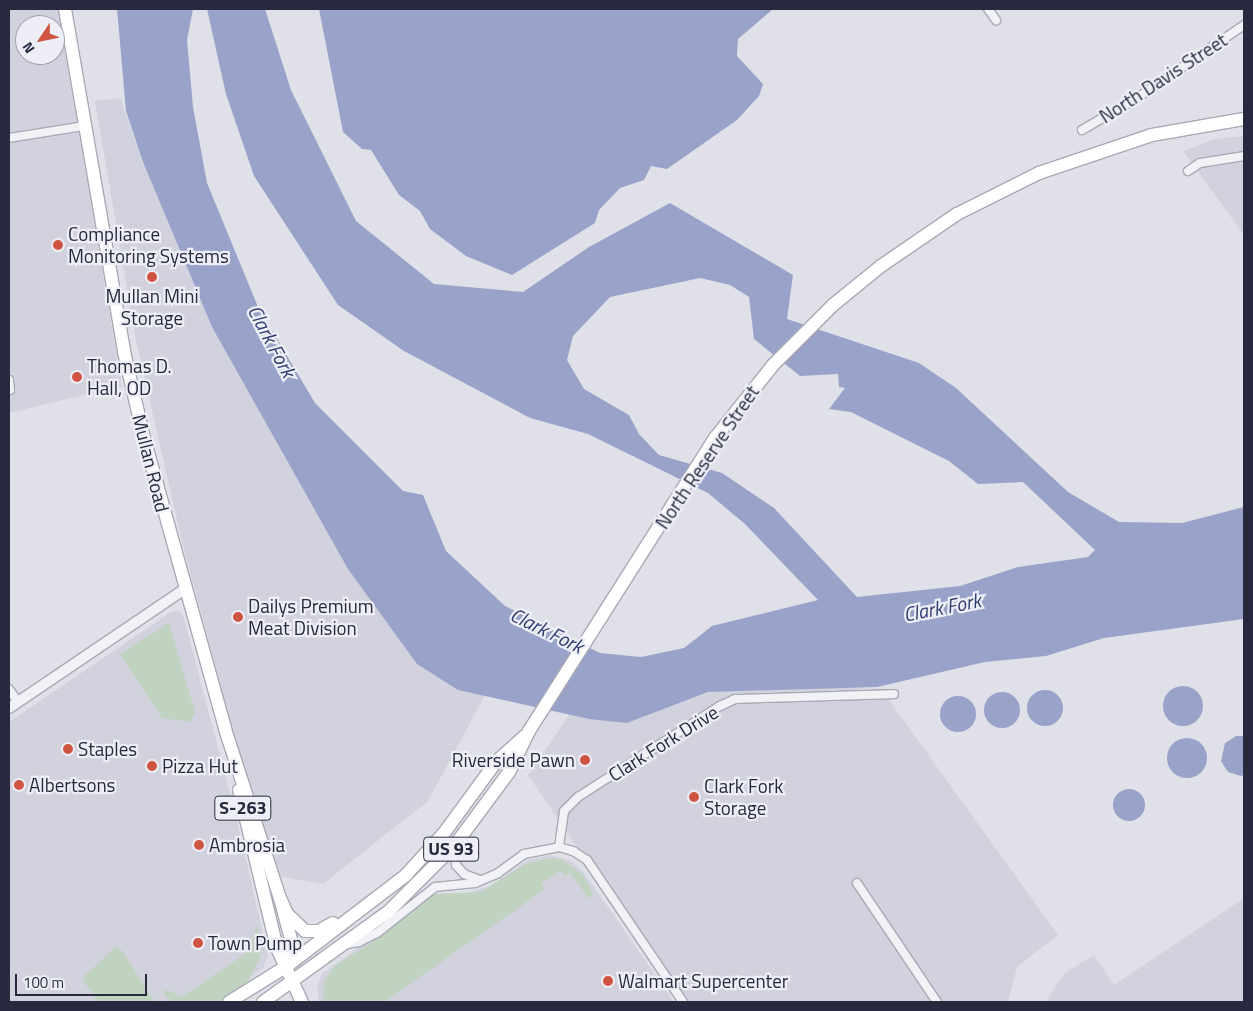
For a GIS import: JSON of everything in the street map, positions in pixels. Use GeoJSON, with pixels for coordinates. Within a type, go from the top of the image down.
{"type":"FeatureCollection","features":[{"type":"Feature","properties":{"kind":"main road","name":"Mullan Road"},"geometry":{"type":"LineString","coordinates":[[65,9],[124,352],[185,589],[236,765],[280,898],[292,943],[287,966]]}},
{"type":"Feature","properties":{"kind":"main road","name":"North Reserve Street"},"geometry":{"type":"LineString","coordinates":[[263,1002],[348,944],[412,891],[455,845],[509,772],[529,732],[715,438],[741,402],[773,365],[833,305],[881,266],[957,214],[1039,173],[1152,135],[1244,118]]}},
{"type":"Feature","properties":{"kind":"main road","name":"North Reserve Street"},"geometry":{"type":"LineString","coordinates":[[229,1002],[287,966],[406,875],[444,833],[496,762],[529,732]]}},
{"type":"Feature","properties":{"kind":"main road","name":"Mullan Road"},"geometry":{"type":"LineString","coordinates":[[236,765],[252,850],[277,948],[287,966],[302,1002]]}},
{"type":"Feature","properties":{"kind":"main road"},"geometry":{"type":"LineString","coordinates":[[280,898],[287,914],[298,926],[305,931],[319,931],[386,884],[406,875]]}},
{"type":"Feature","properties":{"kind":"street"},"geometry":{"type":"LineString","coordinates":[[988,9],[996,20]]}},
{"type":"Feature","properties":{"kind":"street","name":"North Davis Street"},"geometry":{"type":"LineString","coordinates":[[1082,130],[1137,98],[1244,25]]}},
{"type":"Feature","properties":{"kind":"street"},"geometry":{"type":"LineString","coordinates":[[9,138],[84,126]]}},
{"type":"Feature","properties":{"kind":"street"},"geometry":{"type":"LineString","coordinates":[[1188,171],[1200,163],[1244,156]]}},
{"type":"Feature","properties":{"kind":"street"},"geometry":{"type":"LineString","coordinates":[[9,380],[10,390]]}},
{"type":"Feature","properties":{"kind":"street"},"geometry":{"type":"LineString","coordinates":[[9,708],[185,589]]}},
{"type":"Feature","properties":{"kind":"street"},"geometry":{"type":"LineString","coordinates":[[9,689],[18,702]]}},
{"type":"Feature","properties":{"kind":"street","name":"Clark Fork Drive"},"geometry":{"type":"LineString","coordinates":[[559,847],[564,811],[578,797],[720,706],[735,699],[894,694]]}},
{"type":"Feature","properties":{"kind":"street","name":"US 93"},"geometry":{"type":"LineString","coordinates":[[455,845],[456,865],[464,874],[482,881]]}},
{"type":"Feature","properties":{"kind":"street"},"geometry":{"type":"LineString","coordinates":[[348,944],[359,942],[377,933],[435,887],[482,881],[524,854],[559,847],[573,851],[588,860],[683,1002]]}},
{"type":"Feature","properties":{"kind":"street"},"geometry":{"type":"LineString","coordinates":[[857,883],[937,1002]]}},
{"type":"Feature","properties":{"kind":"shaded area"},"geometry":{"type":"Polygon","coordinates":[[[9,9],[58,9],[59,15],[15,15],[15,65],[65,65],[65,50],[122,386],[9,413],[9,9]]]}},
{"type":"Feature","properties":{"kind":"shaded area"},"geometry":{"type":"Polygon","coordinates":[[[120,98],[143,162],[212,327],[458,690],[485,695],[428,801],[323,884],[279,876],[241,762],[183,546],[136,340],[95,101],[120,98]]]}},
{"type":"Feature","properties":{"kind":"shaded area"},"geometry":{"type":"Polygon","coordinates":[[[1244,136],[1244,235],[1183,151],[1215,139],[1244,136]]]}},
{"type":"Feature","properties":{"kind":"shaded area"},"geometry":{"type":"Polygon","coordinates":[[[179,611],[183,615],[234,808],[268,955],[264,967],[219,1002],[9,1002],[9,722],[171,612],[179,611]]]}},
{"type":"Feature","properties":{"kind":"shaded area"},"geometry":{"type":"Polygon","coordinates":[[[823,687],[881,689],[1058,935],[1017,967],[1008,1002],[682,1002],[528,775],[570,714],[627,723],[708,692],[823,687]]]}},
{"type":"Feature","properties":{"kind":"shaded area"},"geometry":{"type":"Polygon","coordinates":[[[550,855],[570,860],[585,874],[674,1002],[319,1002],[317,989],[321,975],[421,901],[433,894],[467,893],[490,886],[528,860],[550,855]]]}},
{"type":"Feature","properties":{"kind":"shaded area"},"geometry":{"type":"Polygon","coordinates":[[[1244,898],[1244,1002],[1045,1002],[1065,973],[1094,955],[1114,985],[1244,898]]]}},
{"type":"Feature","properties":{"kind":"green space"},"geometry":{"type":"Polygon","coordinates":[[[169,623],[195,712],[191,722],[162,718],[120,654],[169,623]]]}},
{"type":"Feature","properties":{"kind":"green space"},"geometry":{"type":"Polygon","coordinates":[[[552,858],[561,859],[583,874],[593,894],[589,899],[570,872],[565,876],[560,871],[541,883],[544,890],[384,1002],[323,1002],[324,982],[334,966],[382,936],[433,894],[481,892],[527,863],[552,858]]]}},
{"type":"Feature","properties":{"kind":"green space"},"geometry":{"type":"Polygon","coordinates":[[[257,924],[262,948],[259,960],[247,983],[219,1002],[170,1002],[163,992],[167,990],[182,997],[249,951],[257,924]]]}},
{"type":"Feature","properties":{"kind":"green space"},"geometry":{"type":"Polygon","coordinates":[[[117,946],[123,952],[155,1002],[98,1002],[84,982],[82,978],[117,946]]]}},
{"type":"Feature","properties":{"kind":"water","name":"Clark Fork"},"geometry":{"type":"Polygon","coordinates":[[[117,9],[193,9],[187,40],[193,107],[207,183],[258,307],[315,403],[403,491],[423,495],[446,551],[505,606],[600,653],[641,657],[684,648],[712,626],[818,600],[745,524],[708,493],[588,434],[530,418],[404,351],[338,305],[254,176],[226,94],[207,9],[265,9],[291,90],[356,221],[434,284],[523,292],[589,247],[670,203],[793,275],[787,319],[919,363],[956,388],[1068,492],[1119,522],[1182,523],[1244,507],[1244,619],[1104,638],[1046,656],[985,662],[877,687],[708,692],[627,723],[589,719],[458,690],[417,664],[348,569],[212,327],[143,162],[126,111],[117,9]],[[700,278],[610,297],[573,336],[567,360],[584,389],[629,415],[639,434],[659,455],[722,473],[774,508],[857,597],[960,586],[1018,567],[1088,557],[1095,550],[1023,482],[978,484],[949,461],[851,412],[829,409],[845,388],[839,387],[838,374],[800,376],[754,339],[749,297],[730,285],[700,278]]]}},
{"type":"Feature","properties":{"kind":"water"},"geometry":{"type":"Polygon","coordinates":[[[319,9],[773,9],[738,39],[737,56],[763,84],[759,96],[737,120],[667,169],[651,166],[644,180],[620,188],[599,210],[595,223],[512,275],[466,256],[430,229],[420,211],[399,195],[371,150],[362,149],[343,132],[319,9]]]}},
{"type":"Feature","properties":{"kind":"water"},"geometry":{"type":"Polygon","coordinates":[[[1187,686],[1194,689],[1200,695],[1203,706],[1202,714],[1194,723],[1187,726],[1179,726],[1172,723],[1164,714],[1163,702],[1166,695],[1175,687],[1187,686]]]}},
{"type":"Feature","properties":{"kind":"water"},"geometry":{"type":"Polygon","coordinates":[[[1045,690],[1052,691],[1058,695],[1062,701],[1062,715],[1058,721],[1052,725],[1045,726],[1038,725],[1032,721],[1028,715],[1027,708],[1028,701],[1032,695],[1038,691],[1045,690]]]}},
{"type":"Feature","properties":{"kind":"water"},"geometry":{"type":"Polygon","coordinates":[[[1002,692],[1009,693],[1015,697],[1019,703],[1019,717],[1015,723],[1009,727],[1002,728],[995,727],[989,723],[985,717],[984,710],[985,703],[989,697],[995,693],[1002,692]]]}},
{"type":"Feature","properties":{"kind":"water"},"geometry":{"type":"Polygon","coordinates":[[[958,696],[965,697],[971,701],[975,707],[975,721],[971,727],[965,731],[958,732],[951,731],[945,727],[941,721],[940,714],[941,707],[945,701],[951,697],[958,696]]]}},
{"type":"Feature","properties":{"kind":"water"},"geometry":{"type":"Polygon","coordinates":[[[1236,736],[1244,736],[1244,775],[1241,776],[1228,772],[1221,761],[1225,743],[1236,736]]]}},
{"type":"Feature","properties":{"kind":"water"},"geometry":{"type":"Polygon","coordinates":[[[1191,738],[1198,741],[1204,747],[1207,758],[1206,766],[1198,775],[1191,778],[1183,778],[1176,775],[1168,766],[1167,754],[1170,747],[1179,739],[1191,738]]]}},
{"type":"Feature","properties":{"kind":"water"},"geometry":{"type":"Polygon","coordinates":[[[1129,789],[1135,790],[1140,794],[1144,799],[1144,811],[1140,816],[1135,820],[1129,821],[1123,820],[1118,816],[1114,811],[1113,805],[1114,799],[1118,794],[1123,790],[1129,789]]]}},
{"type":"Feature","properties":{"kind":"place","name":"Compliance Monitoring Systems"},"geometry":{"type":"Point","coordinates":[58,245]}},
{"type":"Feature","properties":{"kind":"place","name":"Mullan Mini Storage"},"geometry":{"type":"Point","coordinates":[152,277]}},
{"type":"Feature","properties":{"kind":"place","name":"Thomas D. Hall, OD"},"geometry":{"type":"Point","coordinates":[77,377]}},
{"type":"Feature","properties":{"kind":"place","name":"Dailys Premium Meat Division"},"geometry":{"type":"Point","coordinates":[238,617]}},
{"type":"Feature","properties":{"kind":"place","name":"Staples"},"geometry":{"type":"Point","coordinates":[68,749]}},
{"type":"Feature","properties":{"kind":"place","name":"Riverside Pawn"},"geometry":{"type":"Point","coordinates":[585,760]}},
{"type":"Feature","properties":{"kind":"place","name":"Pizza Hut"},"geometry":{"type":"Point","coordinates":[152,766]}},
{"type":"Feature","properties":{"kind":"place","name":"Albertsons"},"geometry":{"type":"Point","coordinates":[19,785]}},
{"type":"Feature","properties":{"kind":"place","name":"Clark Fork Storage"},"geometry":{"type":"Point","coordinates":[694,797]}},
{"type":"Feature","properties":{"kind":"place","name":"Ambrosia"},"geometry":{"type":"Point","coordinates":[199,845]}},
{"type":"Feature","properties":{"kind":"place","name":"Town Pump"},"geometry":{"type":"Point","coordinates":[198,943]}},
{"type":"Feature","properties":{"kind":"place","name":"Walmart Supercenter"},"geometry":{"type":"Point","coordinates":[608,981]}}]}
